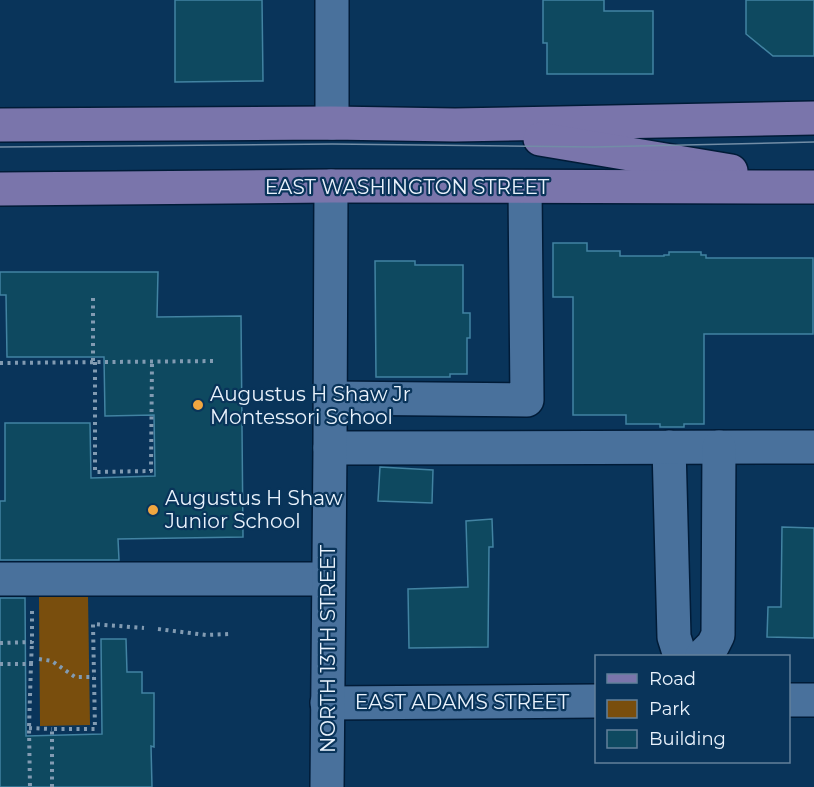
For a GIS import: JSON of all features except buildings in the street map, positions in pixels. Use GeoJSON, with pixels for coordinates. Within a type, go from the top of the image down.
{"type":"FeatureCollection","features":[{"type":"Feature","properties":{"kind":"main road","name":"EAST WASHINGTON STREET"},"geometry":{"type":"LineString","coordinates":[[0,125],[332,123],[455,125],[814,118]]}},
{"type":"Feature","properties":{"kind":"main road","name":"EAST WASHINGTON STREET"},"geometry":{"type":"LineString","coordinates":[[455,125],[814,186]]}},
{"type":"Feature","properties":{"kind":"main road","name":"EAST WASHINGTON STREET"},"geometry":{"type":"LineString","coordinates":[[0,189],[814,186]]}},
{"type":"Feature","properties":{"kind":"street"},"geometry":{"type":"LineString","coordinates":[[332,0],[332,123]]}},
{"type":"Feature","properties":{"kind":"street","name":"NORTH 13TH STREET"},"geometry":{"type":"LineString","coordinates":[[327,787],[331,186]]}},
{"type":"Feature","properties":{"kind":"street"},"geometry":{"type":"LineString","coordinates":[[330,398],[527,400],[525,186]]}},
{"type":"Feature","properties":{"kind":"street"},"geometry":{"type":"LineString","coordinates":[[669,447],[674,637],[679,655]]}},
{"type":"Feature","properties":{"kind":"street"},"geometry":{"type":"LineString","coordinates":[[704,655],[718,635],[719,447]]}},
{"type":"Feature","properties":{"kind":"street"},"geometry":{"type":"LineString","coordinates":[[330,448],[814,447]]}},
{"type":"Feature","properties":{"kind":"street"},"geometry":{"type":"LineString","coordinates":[[0,579],[328,579]]}},
{"type":"Feature","properties":{"kind":"street"},"geometry":{"type":"LineString","coordinates":[[790,700],[814,700]]}},
{"type":"Feature","properties":{"kind":"street","name":"EAST ADAMS STREET"},"geometry":{"type":"LineString","coordinates":[[327,703],[595,701]]}},
{"type":"Feature","properties":{"kind":"path"},"geometry":{"type":"LineString","coordinates":[[93,298],[95,472],[151,471],[152,362]]}},
{"type":"Feature","properties":{"kind":"path"},"geometry":{"type":"LineString","coordinates":[[0,363],[216,362]]}},
{"type":"Feature","properties":{"kind":"path"},"geometry":{"type":"LineString","coordinates":[[30,787],[32,607]]}},
{"type":"Feature","properties":{"kind":"path"},"geometry":{"type":"LineString","coordinates":[[29,728],[95,729],[93,624],[144,628]]}},
{"type":"Feature","properties":{"kind":"path"},"geometry":{"type":"LineString","coordinates":[[159,629],[206,635],[229,634]]}},
{"type":"Feature","properties":{"kind":"path"},"geometry":{"type":"LineString","coordinates":[[0,643],[32,642]]}},
{"type":"Feature","properties":{"kind":"path"},"geometry":{"type":"LineString","coordinates":[[39,659],[52,661],[75,676],[94,677]]}},
{"type":"Feature","properties":{"kind":"path"},"geometry":{"type":"LineString","coordinates":[[0,664],[31,664]]}},
{"type":"Feature","properties":{"kind":"path"},"geometry":{"type":"LineString","coordinates":[[52,729],[52,787]]}},
{"type":"Feature","properties":{"kind":"green space"},"geometry":{"type":"Polygon","coordinates":[[[39,597],[88,597],[90,725],[40,726],[39,597]]]}},
{"type":"Feature","properties":{"kind":"tram line"},"geometry":{"type":"LineString","coordinates":[[0,147],[332,144],[594,147],[814,142]]}},
{"type":"Feature","properties":{"kind":"place","name":"Augustus H Shaw Jr Montessori School"},"geometry":{"type":"Point","coordinates":[198,405]}},
{"type":"Feature","properties":{"kind":"place","name":"Augustus H Shaw Junior School"},"geometry":{"type":"Point","coordinates":[153,510]}}]}
